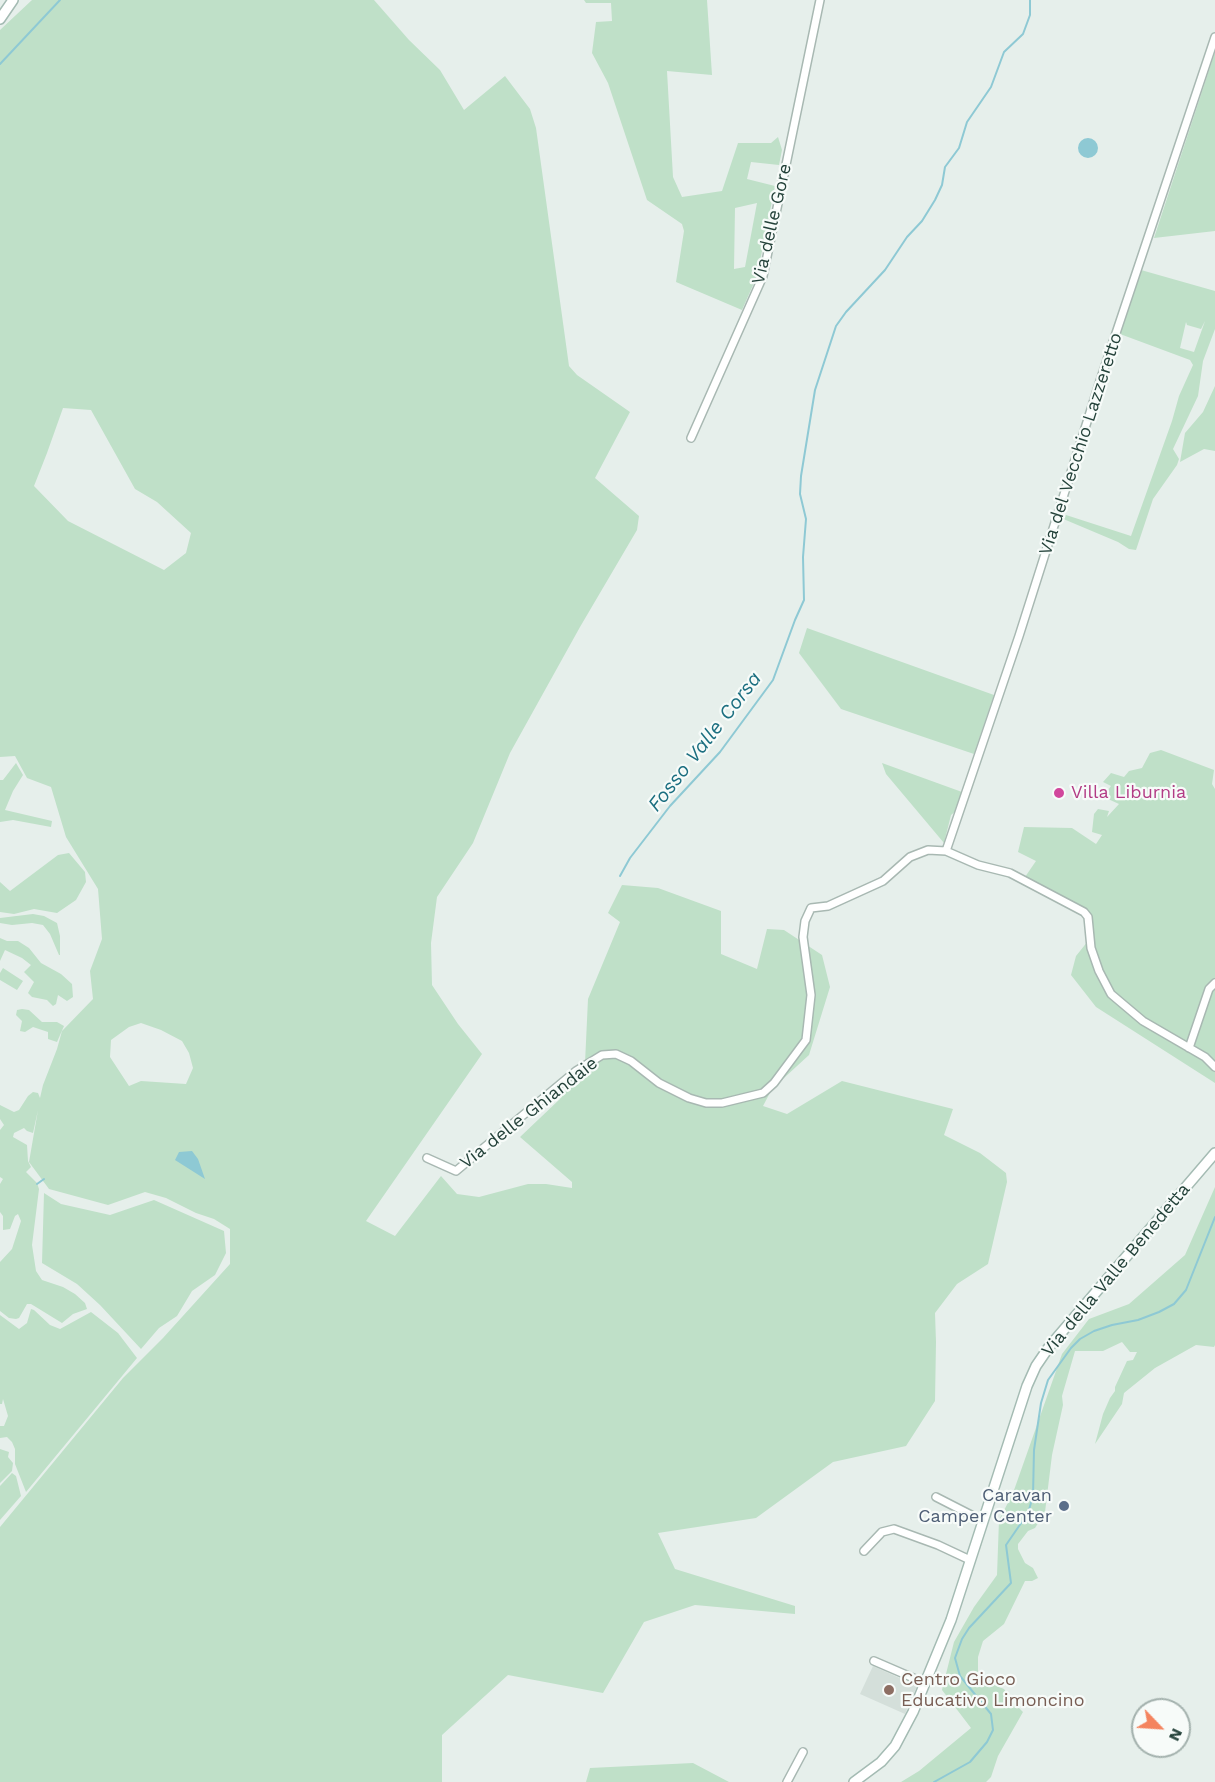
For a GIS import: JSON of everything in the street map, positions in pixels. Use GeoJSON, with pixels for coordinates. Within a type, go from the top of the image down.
{"type":"FeatureCollection","features":[{"type":"Feature","properties":{"kind":"main road"},"geometry":{"type":"LineString","coordinates":[[0,18],[13,0]]}},
{"type":"Feature","properties":{"kind":"main road","name":"Via della Valle Benedetta"},"geometry":{"type":"LineString","coordinates":[[854,1782],[881,1762],[895,1746],[913,1712],[951,1620],[1027,1386],[1036,1366],[1048,1347],[1215,1153]]}},
{"type":"Feature","properties":{"kind":"street","name":"Via delle Gore"},"geometry":{"type":"LineString","coordinates":[[691,438],[763,276],[820,0]]}},
{"type":"Feature","properties":{"kind":"street","name":"Via del Vecchio Lazzeretto"},"geometry":{"type":"LineString","coordinates":[[946,851],[1019,636],[1100,381],[1215,37]]}},
{"type":"Feature","properties":{"kind":"street","name":"Via delle Ghiandaie"},"geometry":{"type":"LineString","coordinates":[[427,1158],[456,1171],[576,1071],[602,1055],[616,1054],[631,1061],[659,1083],[689,1098],[706,1103],[722,1103],[763,1093],[774,1083],[806,1040],[811,995],[803,937],[805,921],[812,909],[828,906],[883,881],[910,857],[928,850],[946,851]]}},
{"type":"Feature","properties":{"kind":"street"},"geometry":{"type":"LineString","coordinates":[[946,851],[978,866],[1010,873],[1084,912],[1088,917],[1091,948],[1099,971],[1111,994],[1143,1021],[1205,1057],[1215,1067]]}},
{"type":"Feature","properties":{"kind":"street"},"geometry":{"type":"LineString","coordinates":[[1189,1048],[1209,989],[1215,983]]}},
{"type":"Feature","properties":{"kind":"street"},"geometry":{"type":"LineString","coordinates":[[936,1497],[983,1521]]}},
{"type":"Feature","properties":{"kind":"street"},"geometry":{"type":"LineString","coordinates":[[864,1551],[882,1532],[894,1529],[938,1545],[970,1560]]}},
{"type":"Feature","properties":{"kind":"street"},"geometry":{"type":"LineString","coordinates":[[874,1661],[925,1683]]}},
{"type":"Feature","properties":{"kind":"street"},"geometry":{"type":"LineString","coordinates":[[787,1782],[803,1752]]}},
{"type":"Feature","properties":{"kind":"shaded area","name":"Centro Gioco Educativo Limoncino"},"geometry":{"type":"Polygon","coordinates":[[[873,1666],[917,1686],[905,1714],[860,1694],[873,1666]]]}},
{"type":"Feature","properties":{"kind":"green space"},"geometry":{"type":"Polygon","coordinates":[[[32,0],[374,0],[409,40],[440,70],[464,110],[505,76],[530,109],[536,128],[569,366],[577,375],[630,412],[595,478],[639,516],[637,530],[510,753],[473,843],[437,897],[431,943],[432,985],[458,1024],[482,1054],[366,1221],[395,1236],[441,1176],[457,1194],[479,1197],[528,1184],[572,1188],[572,1182],[520,1137],[560,1099],[585,1063],[588,999],[620,922],[608,913],[622,885],[658,888],[721,911],[721,954],[757,969],[767,929],[784,930],[822,955],[830,987],[809,1055],[772,1089],[763,1106],[787,1114],[842,1081],[953,1109],[944,1135],[980,1153],[1006,1173],[1007,1182],[988,1264],[957,1284],[935,1313],[935,1401],[906,1446],[833,1462],[756,1518],[658,1533],[675,1569],[795,1606],[795,1614],[695,1605],[644,1622],[603,1693],[508,1675],[442,1735],[442,1782],[0,1782],[0,1527],[123,1378],[230,1264],[230,1229],[214,1219],[166,1198],[145,1192],[108,1205],[49,1189],[29,1162],[38,1110],[33,1133],[24,1128],[14,1133],[13,1137],[27,1145],[28,1161],[31,1167],[26,1172],[37,1183],[39,1189],[32,1245],[36,1271],[42,1280],[75,1294],[85,1303],[87,1309],[73,1314],[62,1323],[31,1304],[27,1304],[19,1318],[16,1319],[9,1318],[0,1311],[0,1262],[12,1249],[21,1221],[18,1214],[10,1229],[3,1230],[3,1216],[0,1212],[0,1184],[3,1179],[0,1177],[0,1130],[4,1125],[0,1119],[0,1105],[14,1112],[19,1110],[33,1092],[38,1093],[40,1098],[62,1031],[93,999],[90,971],[102,939],[98,889],[66,837],[51,787],[27,778],[15,756],[0,757],[0,30],[32,0]],[[63,408],[34,486],[68,521],[164,570],[186,553],[191,533],[157,502],[135,489],[91,410],[63,408]],[[141,1023],[129,1027],[111,1040],[110,1057],[129,1086],[141,1081],[186,1084],[193,1068],[189,1053],[182,1041],[141,1023]]]}},
{"type":"Feature","properties":{"kind":"green space"},"geometry":{"type":"Polygon","coordinates":[[[584,0],[707,0],[712,75],[667,71],[673,177],[682,197],[722,191],[738,143],[771,143],[778,137],[782,150],[779,165],[751,162],[747,179],[775,186],[757,276],[742,310],[676,282],[684,231],[682,224],[647,200],[608,83],[592,53],[596,22],[612,21],[611,3],[586,3],[584,0]],[[757,203],[735,208],[734,269],[745,267],[757,203]]]}},
{"type":"Feature","properties":{"kind":"green space"},"geometry":{"type":"Polygon","coordinates":[[[1215,52],[1215,231],[1154,238],[1215,52]]]}},
{"type":"Feature","properties":{"kind":"green space"},"geometry":{"type":"Polygon","coordinates":[[[1141,270],[1215,291],[1215,329],[1203,361],[1198,396],[1173,449],[1179,459],[1153,499],[1136,550],[1129,549],[1118,542],[1061,518],[1066,515],[1131,536],[1179,396],[1193,365],[1190,360],[1120,334],[1141,270]],[[1205,321],[1201,329],[1187,325],[1186,322],[1180,348],[1194,352],[1205,321]]]}},
{"type":"Feature","properties":{"kind":"green space"},"geometry":{"type":"Polygon","coordinates":[[[1215,386],[1215,451],[1204,449],[1180,462],[1185,433],[1203,412],[1215,386]]]}},
{"type":"Feature","properties":{"kind":"green space"},"geometry":{"type":"Polygon","coordinates":[[[807,628],[994,695],[974,754],[841,709],[799,653],[807,628]]]}},
{"type":"Feature","properties":{"kind":"green space"},"geometry":{"type":"Polygon","coordinates":[[[1161,750],[1214,770],[1212,784],[1215,789],[1215,1083],[1096,1007],[1071,975],[1076,956],[1088,941],[1093,923],[1084,910],[1025,877],[1036,861],[1018,852],[1024,827],[1072,828],[1096,844],[1102,835],[1092,832],[1094,814],[1098,809],[1109,811],[1107,817],[1119,804],[1108,799],[1108,790],[1111,786],[1103,782],[1111,773],[1124,777],[1129,771],[1142,768],[1150,753],[1161,750]]]}},
{"type":"Feature","properties":{"kind":"green space"},"geometry":{"type":"Polygon","coordinates":[[[16,763],[23,775],[5,810],[52,821],[51,827],[13,820],[0,822],[0,780],[3,780],[16,763]]]}},
{"type":"Feature","properties":{"kind":"green space"},"geometry":{"type":"Polygon","coordinates":[[[882,763],[962,792],[956,811],[951,815],[944,843],[886,774],[882,763]]]}},
{"type":"Feature","properties":{"kind":"green space"},"geometry":{"type":"Polygon","coordinates":[[[69,853],[85,872],[86,882],[76,900],[57,913],[34,909],[14,914],[0,912],[0,882],[10,891],[58,855],[69,853]]]}},
{"type":"Feature","properties":{"kind":"green space"},"geometry":{"type":"Polygon","coordinates":[[[33,914],[44,916],[57,923],[60,955],[43,925],[0,923],[0,918],[33,914]]]}},
{"type":"Feature","properties":{"kind":"green space"},"geometry":{"type":"Polygon","coordinates":[[[0,938],[7,941],[18,941],[29,948],[41,963],[61,974],[72,984],[73,997],[67,1001],[58,995],[56,1004],[53,1006],[47,1000],[32,997],[28,993],[34,982],[24,972],[31,965],[5,950],[0,961],[0,938]]]}},
{"type":"Feature","properties":{"kind":"green space"},"geometry":{"type":"Polygon","coordinates":[[[3,968],[23,981],[17,990],[0,980],[3,968]]]}},
{"type":"Feature","properties":{"kind":"green space"},"geometry":{"type":"Polygon","coordinates":[[[17,1010],[29,1010],[42,1022],[57,1022],[64,1026],[57,1042],[48,1039],[48,1032],[33,1027],[25,1032],[20,1031],[22,1021],[16,1015],[17,1010]]]}},
{"type":"Feature","properties":{"kind":"green space"},"geometry":{"type":"Polygon","coordinates":[[[1215,1187],[1214,1347],[1196,1345],[1155,1368],[1124,1393],[1122,1404],[1095,1444],[1103,1414],[1115,1387],[1127,1361],[1133,1360],[1137,1352],[1130,1352],[1122,1342],[1103,1351],[1075,1351],[1062,1396],[1063,1405],[1052,1455],[1045,1512],[1035,1528],[1028,1531],[1018,1544],[1025,1563],[1033,1568],[1038,1578],[1025,1581],[1004,1624],[983,1641],[978,1657],[978,1678],[1004,1689],[1023,1712],[998,1756],[991,1777],[986,1782],[901,1782],[919,1771],[971,1728],[942,1690],[954,1642],[974,1607],[997,1575],[999,1520],[1013,1493],[1062,1354],[1089,1319],[1129,1304],[1185,1255],[1215,1187]]]}},
{"type":"Feature","properties":{"kind":"green space"},"geometry":{"type":"Polygon","coordinates":[[[44,1193],[61,1204],[110,1215],[154,1200],[224,1231],[226,1253],[215,1275],[192,1291],[177,1316],[159,1328],[141,1349],[77,1284],[42,1263],[44,1193]]]}},
{"type":"Feature","properties":{"kind":"green space"},"geometry":{"type":"Polygon","coordinates":[[[31,1309],[50,1325],[60,1329],[91,1312],[118,1333],[137,1358],[26,1492],[15,1464],[15,1449],[12,1442],[7,1437],[0,1438],[0,1426],[4,1426],[8,1416],[3,1399],[0,1404],[0,1315],[19,1329],[27,1323],[31,1309]]]}},
{"type":"Feature","properties":{"kind":"green space"},"geometry":{"type":"Polygon","coordinates":[[[0,1449],[9,1452],[8,1457],[13,1463],[12,1471],[0,1483],[0,1449]]]}},
{"type":"Feature","properties":{"kind":"green space"},"geometry":{"type":"Polygon","coordinates":[[[12,1473],[16,1476],[21,1496],[0,1520],[0,1486],[12,1473]]]}},
{"type":"Feature","properties":{"kind":"green space"},"geometry":{"type":"Polygon","coordinates":[[[693,1763],[729,1782],[586,1782],[590,1768],[693,1763]]]}},
{"type":"Feature","properties":{"kind":"water"},"geometry":{"type":"Polygon","coordinates":[[[1088,138],[1095,141],[1098,148],[1095,155],[1088,158],[1081,155],[1078,148],[1081,141],[1088,138]]]}},
{"type":"Feature","properties":{"kind":"water"},"geometry":{"type":"Polygon","coordinates":[[[192,1151],[198,1159],[205,1179],[175,1160],[179,1152],[192,1151]]]}},
{"type":"Feature","properties":{"kind":"waterway"},"geometry":{"type":"LineString","coordinates":[[0,64],[60,0]]}},
{"type":"Feature","properties":{"kind":"waterway","name":"Fosso Valle Corsa"},"geometry":{"type":"LineString","coordinates":[[620,876],[630,858],[670,806],[720,752],[773,680],[804,600],[803,557],[806,519],[800,494],[801,476],[815,390],[836,326],[885,270],[935,200],[942,185],[945,167],[959,148],[967,122],[991,87],[1004,52],[1023,34],[1030,15],[1030,0]]}},
{"type":"Feature","properties":{"kind":"waterway"},"geometry":{"type":"LineString","coordinates":[[37,1184],[44,1179]]}},
{"type":"Feature","properties":{"kind":"waterway"},"geometry":{"type":"LineString","coordinates":[[934,1782],[970,1762],[987,1742],[993,1730],[991,1714],[960,1676],[955,1658],[969,1628],[1011,1583],[1006,1545],[1028,1513],[1033,1496],[1034,1450],[1041,1403],[1048,1380],[1080,1339],[1094,1331],[1138,1320],[1174,1304],[1186,1290],[1215,1217]]}},
{"type":"Feature","properties":{"kind":"place","name":"Villa Liburnia"},"geometry":{"type":"Point","coordinates":[1059,793]}},
{"type":"Feature","properties":{"kind":"place","name":"Caravan Camper Center"},"geometry":{"type":"Point","coordinates":[1064,1506]}},
{"type":"Feature","properties":{"kind":"place","name":"Centro Gioco Educativo Limoncino"},"geometry":{"type":"Point","coordinates":[889,1690]}}]}
